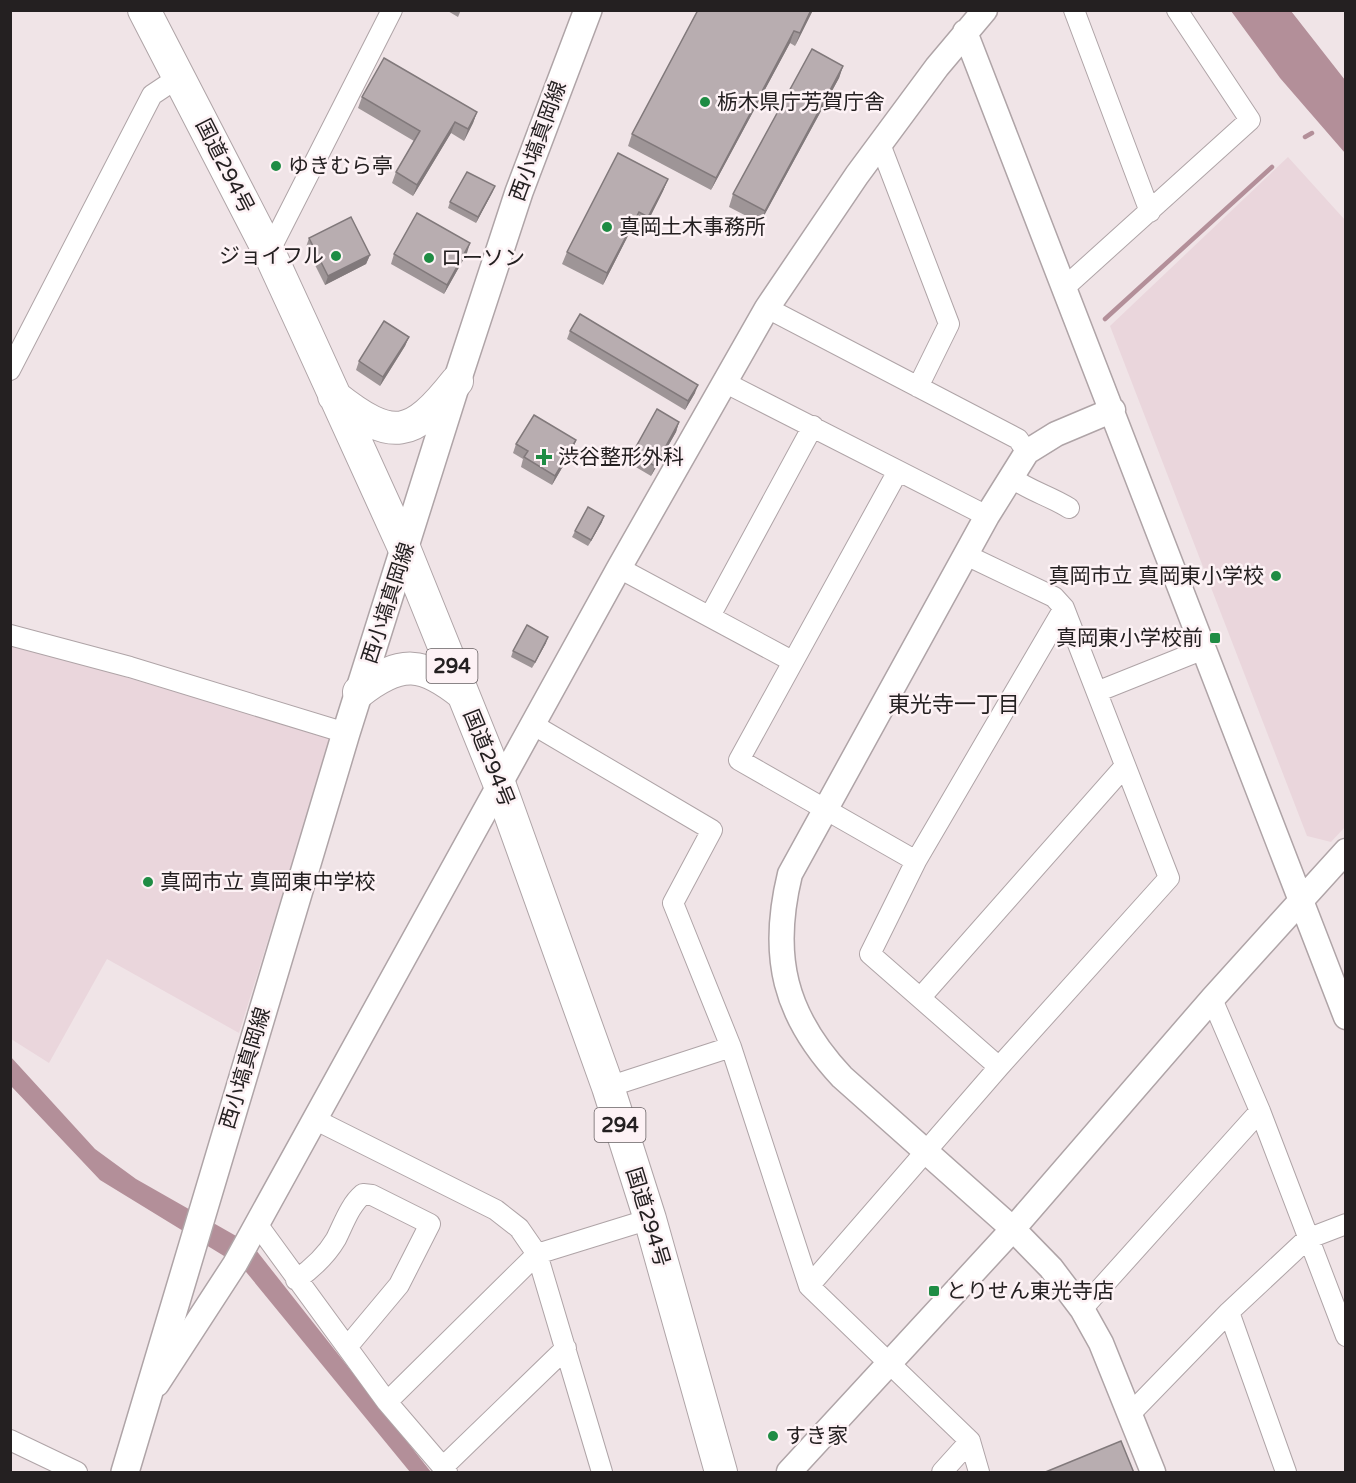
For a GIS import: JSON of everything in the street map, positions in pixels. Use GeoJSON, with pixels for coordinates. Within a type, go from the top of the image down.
{"type":"FeatureCollection","features":[{"type":"Feature","properties":{"kind":"highway","name":"国道294号"},"geometry":{"type":"LineString","coordinates":[[144,10],[269,252],[405,550],[499,783],[608,1087],[650,1219],[721,1473]]}},
{"type":"Feature","properties":{"kind":"highway"},"geometry":{"type":"LineString","coordinates":[[334,396],[374,424],[388,428],[404,427],[433,412],[457,381]]}},
{"type":"Feature","properties":{"kind":"highway"},"geometry":{"type":"LineString","coordinates":[[359,692],[377,678],[406,668],[429,670],[463,694]]}},
{"type":"Feature","properties":{"kind":"main road","name":"西小塙真岡線"},"geometry":{"type":"LineString","coordinates":[[143,1410],[346,733],[457,381],[519,192],[588,10]]}},
{"type":"Feature","properties":{"kind":"main road"},"geometry":{"type":"LineString","coordinates":[[125,1473],[143,1410]]}},
{"type":"Feature","properties":{"kind":"street"},"geometry":{"type":"LineString","coordinates":[[269,252],[392,10]]}},
{"type":"Feature","properties":{"kind":"street"},"geometry":{"type":"LineString","coordinates":[[143,1410],[162,1375],[235,1264],[619,567],[767,308],[880,144],[965,32],[985,10]]}},
{"type":"Feature","properties":{"kind":"street"},"geometry":{"type":"LineString","coordinates":[[1074,10],[1150,212]]}},
{"type":"Feature","properties":{"kind":"street"},"geometry":{"type":"LineString","coordinates":[[1065,287],[1250,120],[1177,10]]}},
{"type":"Feature","properties":{"kind":"street"},"geometry":{"type":"LineString","coordinates":[[965,32],[1346,1017]]}},
{"type":"Feature","properties":{"kind":"street"},"geometry":{"type":"LineString","coordinates":[[10,370],[152,95],[179,77]]}},
{"type":"Feature","properties":{"kind":"street"},"geometry":{"type":"LineString","coordinates":[[880,144],[949,324],[918,387]]}},
{"type":"Feature","properties":{"kind":"street"},"geometry":{"type":"LineString","coordinates":[[767,308],[1018,439],[1027,452]]}},
{"type":"Feature","properties":{"kind":"street"},"geometry":{"type":"LineString","coordinates":[[724,382],[987,516]]}},
{"type":"Feature","properties":{"kind":"street"},"geometry":{"type":"LineString","coordinates":[[1113,410],[1056,434],[1027,452],[987,516],[790,874],[783,903],[781,966],[789,996],[807,1034],[823,1057],[1013,1229],[1051,1268],[1082,1309],[1101,1343],[1153,1473]]}},
{"type":"Feature","properties":{"kind":"street"},"geometry":{"type":"LineString","coordinates":[[710,616],[813,426]]}},
{"type":"Feature","properties":{"kind":"street"},"geometry":{"type":"LineString","coordinates":[[898,471],[739,760],[916,861]]}},
{"type":"Feature","properties":{"kind":"street"},"geometry":{"type":"LineString","coordinates":[[1012,478],[1029,490],[1049,495],[1069,508]]}},
{"type":"Feature","properties":{"kind":"street"},"geometry":{"type":"LineString","coordinates":[[809,1286],[999,1067],[1169,878],[1125,766],[1099,691],[1064,608],[1054,597],[966,555]]}},
{"type":"Feature","properties":{"kind":"street"},"geometry":{"type":"LineString","coordinates":[[619,567],[792,662]]}},
{"type":"Feature","properties":{"kind":"street"},"geometry":{"type":"LineString","coordinates":[[999,1067],[870,954],[916,861],[1064,608]]}},
{"type":"Feature","properties":{"kind":"street"},"geometry":{"type":"LineString","coordinates":[[10,635],[130,667],[346,733]]}},
{"type":"Feature","properties":{"kind":"street"},"geometry":{"type":"LineString","coordinates":[[1099,691],[1204,649]]}},
{"type":"Feature","properties":{"kind":"street"},"geometry":{"type":"LineString","coordinates":[[532,724],[712,830],[673,903],[731,1047],[809,1286],[970,1441],[979,1473]]}},
{"type":"Feature","properties":{"kind":"street"},"geometry":{"type":"LineString","coordinates":[[921,997],[1125,766]]}},
{"type":"Feature","properties":{"kind":"street"},"geometry":{"type":"LineString","coordinates":[[789,1473],[1013,1229],[1212,999],[1346,851]]}},
{"type":"Feature","properties":{"kind":"street"},"geometry":{"type":"LineString","coordinates":[[1212,999],[1260,1111],[1346,1336]]}},
{"type":"Feature","properties":{"kind":"street"},"geometry":{"type":"LineString","coordinates":[[608,1087],[731,1047]]}},
{"type":"Feature","properties":{"kind":"street"},"geometry":{"type":"LineString","coordinates":[[1082,1309],[1260,1111]]}},
{"type":"Feature","properties":{"kind":"street"},"geometry":{"type":"LineString","coordinates":[[314,1119],[496,1210],[519,1228],[537,1254],[602,1473]]}},
{"type":"Feature","properties":{"kind":"street"},"geometry":{"type":"LineString","coordinates":[[297,1280],[317,1265],[363,1194],[372,1195],[430,1224],[399,1285],[348,1346]]}},
{"type":"Feature","properties":{"kind":"street"},"geometry":{"type":"LineString","coordinates":[[387,1402],[537,1254],[650,1219]]}},
{"type":"Feature","properties":{"kind":"street"},"geometry":{"type":"LineString","coordinates":[[257,1224],[387,1402],[444,1470],[566,1348]]}},
{"type":"Feature","properties":{"kind":"street"},"geometry":{"type":"LineString","coordinates":[[1130,1414],[1229,1312],[1307,1239],[1346,1224]]}},
{"type":"Feature","properties":{"kind":"street"},"geometry":{"type":"LineString","coordinates":[[1229,1312],[1286,1473]]}},
{"type":"Feature","properties":{"kind":"street"},"geometry":{"type":"LineString","coordinates":[[10,1440],[77,1473]]}},
{"type":"Feature","properties":{"kind":"street"},"geometry":{"type":"LineString","coordinates":[[942,1473],[970,1441]]}},
{"type":"Feature","properties":{"kind":"shaded area"},"geometry":{"type":"Polygon","coordinates":[[[1231,11],[1291,11],[1345,80],[1345,153],[1280,78],[1231,11]]]}},
{"type":"Feature","properties":{"kind":"shaded area","name":"真岡市立 真岡東小学校"},"geometry":{"type":"Polygon","coordinates":[[[1288,157],[1345,220],[1346,826],[1331,842],[1307,836],[1110,326],[1288,157]]]}},
{"type":"Feature","properties":{"kind":"shaded area","name":"真岡市立 真岡東中学校"},"geometry":{"type":"Polygon","coordinates":[[[10,643],[331,738],[239,1033],[107,959],[49,1063],[11,1039],[10,643]]]}},
{"type":"Feature","properties":{"kind":"shaded area"},"geometry":{"type":"Polygon","coordinates":[[[10,1056],[95,1149],[136,1179],[252,1245],[431,1472],[410,1472],[242,1267],[100,1180],[11,1086],[10,1056]]]}},
{"type":"Feature","properties":{"kind":"building","name":"栃木県庁芳賀庁舎"},"geometry":{"type":"Polygon","coordinates":[[[698,10],[811,10],[800,33],[794,31],[716,178],[632,134],[698,10]]]}},
{"type":"Feature","properties":{"kind":"building"},"geometry":{"type":"Polygon","coordinates":[[[812,49],[843,66],[765,211],[733,194],[812,49]]]}},
{"type":"Feature","properties":{"kind":"building"},"geometry":{"type":"Polygon","coordinates":[[[384,58],[477,112],[468,129],[455,122],[417,185],[396,172],[420,131],[362,97],[384,58]]]}},
{"type":"Feature","properties":{"kind":"building","name":"真岡土木事務所"},"geometry":{"type":"Polygon","coordinates":[[[618,153],[668,179],[648,217],[639,212],[607,273],[567,252],[618,153]]]}},
{"type":"Feature","properties":{"kind":"building"},"geometry":{"type":"Polygon","coordinates":[[[467,172],[495,186],[478,217],[450,202],[467,172]]]}},
{"type":"Feature","properties":{"kind":"building","name":"ローソン"},"geometry":{"type":"Polygon","coordinates":[[[417,213],[470,243],[447,285],[394,254],[417,213]]]}},
{"type":"Feature","properties":{"kind":"building","name":"ジョイフル"},"geometry":{"type":"Polygon","coordinates":[[[351,217],[370,255],[328,276],[309,238],[351,217]]]}},
{"type":"Feature","properties":{"kind":"building"},"geometry":{"type":"Polygon","coordinates":[[[580,314],[698,385],[688,401],[570,331],[580,314]]]}},
{"type":"Feature","properties":{"kind":"building"},"geometry":{"type":"Polygon","coordinates":[[[384,321],[409,337],[383,377],[359,361],[384,321]]]}},
{"type":"Feature","properties":{"kind":"building"},"geometry":{"type":"Polygon","coordinates":[[[657,409],[679,422],[655,466],[632,454],[657,409]]]}},
{"type":"Feature","properties":{"kind":"building","name":"渋谷整形外科"},"geometry":{"type":"Polygon","coordinates":[[[534,415],[576,440],[555,476],[524,457],[528,451],[516,444],[534,415]]]}},
{"type":"Feature","properties":{"kind":"building"},"geometry":{"type":"Polygon","coordinates":[[[588,507],[604,516],[591,540],[575,531],[588,507]]]}},
{"type":"Feature","properties":{"kind":"building"},"geometry":{"type":"Polygon","coordinates":[[[527,625],[548,637],[535,662],[513,651],[527,625]]]}},
{"type":"Feature","properties":{"kind":"building"},"geometry":{"type":"Polygon","coordinates":[[[1121,1441],[1134,1473],[1043,1473],[1121,1441]]]}},
{"type":"Feature","properties":{"kind":"waterway"},"geometry":{"type":"LineString","coordinates":[[1305,137],[1312,133]]}},
{"type":"Feature","properties":{"kind":"waterway"},"geometry":{"type":"LineString","coordinates":[[1105,319],[1272,167]]}},
{"type":"Feature","properties":{"kind":"place","name":"栃木県庁芳賀庁舎"},"geometry":{"type":"Point","coordinates":[705,102]}},
{"type":"Feature","properties":{"kind":"place","name":"ゆきむら亭"},"geometry":{"type":"Point","coordinates":[276,166]}},
{"type":"Feature","properties":{"kind":"place","name":"真岡土木事務所"},"geometry":{"type":"Point","coordinates":[607,227]}},
{"type":"Feature","properties":{"kind":"place","name":"ジョイフル"},"geometry":{"type":"Point","coordinates":[336,256]}},
{"type":"Feature","properties":{"kind":"place","name":"ローソン"},"geometry":{"type":"Point","coordinates":[429,258]}},
{"type":"Feature","properties":{"kind":"place","name":"渋谷整形外科"},"geometry":{"type":"Point","coordinates":[544,457]}},
{"type":"Feature","properties":{"kind":"place","name":"真岡市立 真岡東小学校"},"geometry":{"type":"Point","coordinates":[1276,576]}},
{"type":"Feature","properties":{"kind":"place","name":"真岡東小学校前"},"geometry":{"type":"Point","coordinates":[1215,638]}},
{"type":"Feature","properties":{"kind":"place","name":"真岡市立 真岡東中学校"},"geometry":{"type":"Point","coordinates":[148,882]}},
{"type":"Feature","properties":{"kind":"place","name":"とりせん東光寺店"},"geometry":{"type":"Point","coordinates":[934,1291]}},
{"type":"Feature","properties":{"kind":"place","name":"すき家"},"geometry":{"type":"Point","coordinates":[773,1436]}},
{"type":"Feature","properties":{"kind":"district","name":"東光寺一丁目"},"geometry":{"type":"Point","coordinates":[954,704]}}]}
